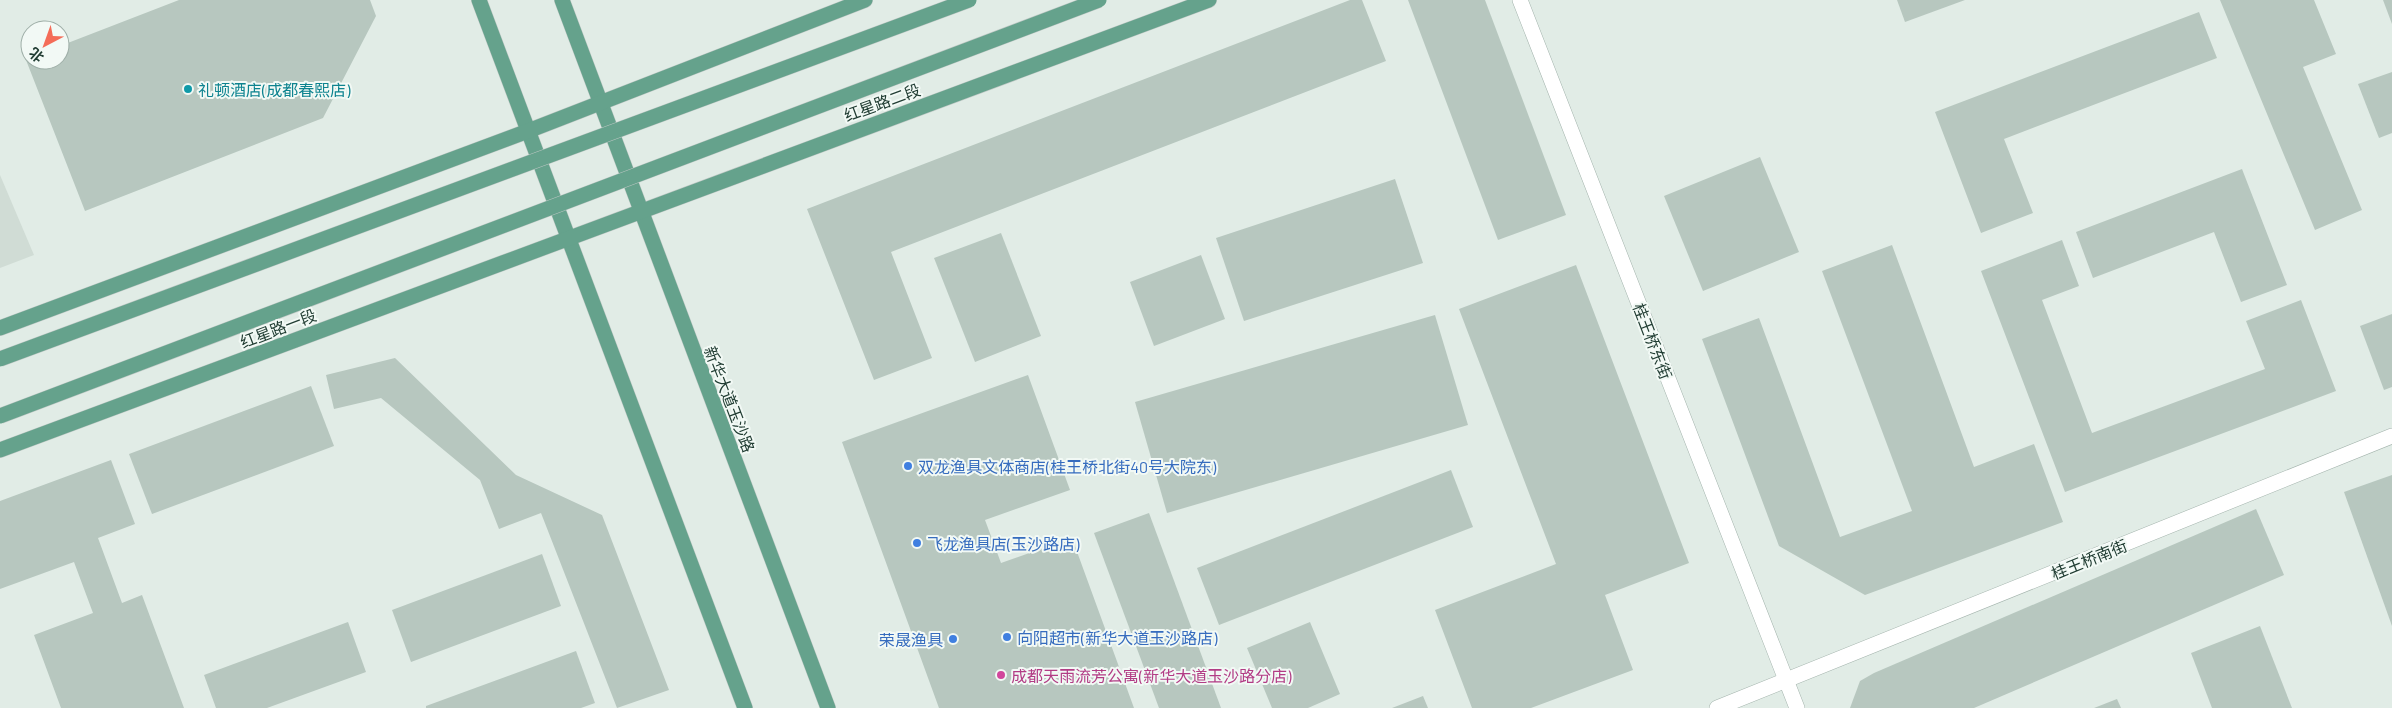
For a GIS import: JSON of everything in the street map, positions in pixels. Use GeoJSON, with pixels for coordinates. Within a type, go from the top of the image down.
{"type":"FeatureCollection","features":[{"type":"Feature","properties":{"kind":"main road"},"geometry":{"type":"LineString","coordinates":[[479,0],[744,708]]}},
{"type":"Feature","properties":{"kind":"main road","name":"新华大道玉沙路"},"geometry":{"type":"LineString","coordinates":[[562,0],[828,708]]}},
{"type":"Feature","properties":{"kind":"main road"},"geometry":{"type":"LineString","coordinates":[[0,328],[528,131],[865,0]]}},
{"type":"Feature","properties":{"kind":"main road"},"geometry":{"type":"LineString","coordinates":[[0,359],[969,0]]}},
{"type":"Feature","properties":{"kind":"main road"},"geometry":{"type":"LineString","coordinates":[[0,416],[1099,0]]}},
{"type":"Feature","properties":{"kind":"main road","name":"红星路二段"},"geometry":{"type":"LineString","coordinates":[[568,238],[1209,0]]}},
{"type":"Feature","properties":{"kind":"main road","name":"红星路一段"},"geometry":{"type":"LineString","coordinates":[[0,450],[568,238]]}},
{"type":"Feature","properties":{"kind":"street","name":"桂王桥东街"},"geometry":{"type":"LineString","coordinates":[[1520,0],[1797,708]]}},
{"type":"Feature","properties":{"kind":"street","name":"桂王桥南街"},"geometry":{"type":"LineString","coordinates":[[1717,708],[1786,682],[2392,436]]}},
{"type":"Feature","properties":{"kind":"shaded area"},"geometry":{"type":"Polygon","coordinates":[[[0,175],[34,255],[0,268],[0,175]]]}},
{"type":"Feature","properties":{"kind":"building","name":"礼顿酒店(成都春熙店)"},"geometry":{"type":"Polygon","coordinates":[[[179,0],[370,0],[376,16],[323,118],[85,211],[30,70],[70,70],[70,42],[179,0]]]}},
{"type":"Feature","properties":{"kind":"building"},"geometry":{"type":"Polygon","coordinates":[[[1350,0],[1362,0],[1386,61],[891,252],[932,358],[874,380],[807,209],[1350,0]]]}},
{"type":"Feature","properties":{"kind":"building"},"geometry":{"type":"Polygon","coordinates":[[[1408,0],[1485,0],[1566,215],[1498,240],[1408,0]]]}},
{"type":"Feature","properties":{"kind":"building"},"geometry":{"type":"Polygon","coordinates":[[[1897,0],[1965,0],[1905,22],[1897,0]]]}},
{"type":"Feature","properties":{"kind":"building"},"geometry":{"type":"Polygon","coordinates":[[[2220,0],[2314,0],[2336,54],[2303,67],[2362,210],[2315,230],[2220,0]]]}},
{"type":"Feature","properties":{"kind":"building"},"geometry":{"type":"Polygon","coordinates":[[[2383,0],[2392,0],[2392,24],[2383,0]]]}},
{"type":"Feature","properties":{"kind":"building"},"geometry":{"type":"Polygon","coordinates":[[[2199,12],[2217,58],[2004,139],[2033,213],[1981,233],[1935,112],[2199,12]]]}},
{"type":"Feature","properties":{"kind":"building"},"geometry":{"type":"Polygon","coordinates":[[[2392,72],[2392,133],[2379,138],[2358,84],[2392,72]]]}},
{"type":"Feature","properties":{"kind":"building"},"geometry":{"type":"Polygon","coordinates":[[[1760,157],[1799,252],[1703,291],[1664,196],[1760,157]]]}},
{"type":"Feature","properties":{"kind":"building"},"geometry":{"type":"Polygon","coordinates":[[[2242,169],[2287,285],[2241,302],[2214,232],[2093,278],[2076,232],[2242,169]]]}},
{"type":"Feature","properties":{"kind":"building"},"geometry":{"type":"Polygon","coordinates":[[[1395,179],[1423,263],[1244,321],[1216,238],[1395,179]]]}},
{"type":"Feature","properties":{"kind":"building"},"geometry":{"type":"Polygon","coordinates":[[[1001,233],[1041,336],[975,362],[934,258],[1001,233]]]}},
{"type":"Feature","properties":{"kind":"building"},"geometry":{"type":"Polygon","coordinates":[[[2062,240],[2079,286],[2042,300],[2092,433],[2265,369],[2246,321],[2301,300],[2336,391],[2065,492],[1981,271],[2062,240]]]}},
{"type":"Feature","properties":{"kind":"building"},"geometry":{"type":"Polygon","coordinates":[[[1892,245],[1974,467],[2034,444],[2063,522],[1865,595],[1779,546],[1702,339],[1759,318],[1840,537],[1912,511],[1822,271],[1892,245]]]}},
{"type":"Feature","properties":{"kind":"building"},"geometry":{"type":"Polygon","coordinates":[[[1201,255],[1225,319],[1154,346],[1130,282],[1201,255]]]}},
{"type":"Feature","properties":{"kind":"building"},"geometry":{"type":"Polygon","coordinates":[[[1576,265],[1689,563],[1605,595],[1633,670],[1531,708],[1472,708],[1435,610],[1556,564],[1459,309],[1576,265]]]}},
{"type":"Feature","properties":{"kind":"building"},"geometry":{"type":"Polygon","coordinates":[[[2392,314],[2392,387],[2384,390],[2360,326],[2392,314]]]}},
{"type":"Feature","properties":{"kind":"building"},"geometry":{"type":"Polygon","coordinates":[[[1435,315],[1468,425],[1167,513],[1135,402],[1435,315]]]}},
{"type":"Feature","properties":{"kind":"building"},"geometry":{"type":"Polygon","coordinates":[[[395,358],[516,475],[602,515],[669,690],[617,708],[541,513],[499,529],[480,480],[381,398],[334,409],[326,375],[395,358]]]}},
{"type":"Feature","properties":{"kind":"building"},"geometry":{"type":"Polygon","coordinates":[[[1028,375],[1070,490],[985,520],[1001,563],[1072,538],[1134,708],[939,708],[842,442],[1028,375]]]}},
{"type":"Feature","properties":{"kind":"building"},"geometry":{"type":"Polygon","coordinates":[[[311,386],[334,446],[152,514],[129,454],[311,386]]]}},
{"type":"Feature","properties":{"kind":"building"},"geometry":{"type":"Polygon","coordinates":[[[111,460],[135,524],[98,538],[122,603],[142,595],[184,708],[61,708],[34,635],[93,613],[74,562],[0,589],[0,501],[111,460]]]}},
{"type":"Feature","properties":{"kind":"building"},"geometry":{"type":"Polygon","coordinates":[[[1451,470],[1473,527],[1219,625],[1197,568],[1451,470]]]}},
{"type":"Feature","properties":{"kind":"building"},"geometry":{"type":"Polygon","coordinates":[[[2392,475],[2392,626],[2344,492],[2392,475]]]}},
{"type":"Feature","properties":{"kind":"building"},"geometry":{"type":"Polygon","coordinates":[[[2256,509],[2284,575],[1974,708],[1850,708],[1860,681],[1874,673],[2256,509]]]}},
{"type":"Feature","properties":{"kind":"building"},"geometry":{"type":"Polygon","coordinates":[[[1149,513],[1221,708],[1159,708],[1094,533],[1149,513]]]}},
{"type":"Feature","properties":{"kind":"building"},"geometry":{"type":"Polygon","coordinates":[[[542,554],[561,606],[411,662],[392,610],[542,554]]]}},
{"type":"Feature","properties":{"kind":"building"},"geometry":{"type":"Polygon","coordinates":[[[348,622],[366,672],[267,708],[216,708],[204,675],[348,622]]]}},
{"type":"Feature","properties":{"kind":"building"},"geometry":{"type":"Polygon","coordinates":[[[1310,622],[1340,694],[1308,708],[1272,708],[1247,648],[1310,622]]]}},
{"type":"Feature","properties":{"kind":"building"},"geometry":{"type":"Polygon","coordinates":[[[2260,626],[2292,708],[2212,708],[2191,653],[2260,626]]]}},
{"type":"Feature","properties":{"kind":"building"},"geometry":{"type":"Polygon","coordinates":[[[576,651],[595,703],[581,708],[426,708],[426,706],[576,651]]]}},
{"type":"Feature","properties":{"kind":"building"},"geometry":{"type":"Polygon","coordinates":[[[1423,696],[1428,708],[1392,708],[1423,696]]]}},
{"type":"Feature","properties":{"kind":"building"},"geometry":{"type":"Polygon","coordinates":[[[2117,699],[2121,708],[2094,708],[2117,699]]]}},
{"type":"Feature","properties":{"kind":"place","name":"礼顿酒店(成都春熙店)"},"geometry":{"type":"Point","coordinates":[188,89]}},
{"type":"Feature","properties":{"kind":"place","name":"双龙渔具文体商店(桂王桥北街40号大院东)"},"geometry":{"type":"Point","coordinates":[908,466]}},
{"type":"Feature","properties":{"kind":"place","name":"飞龙渔具店(玉沙路店)"},"geometry":{"type":"Point","coordinates":[917,543]}},
{"type":"Feature","properties":{"kind":"place","name":"向阳超市(新华大道玉沙路店)"},"geometry":{"type":"Point","coordinates":[1007,637]}},
{"type":"Feature","properties":{"kind":"place","name":"荣晟渔具"},"geometry":{"type":"Point","coordinates":[953,639]}},
{"type":"Feature","properties":{"kind":"place","name":"成都天雨流芳公寓(新华大道玉沙路分店)"},"geometry":{"type":"Point","coordinates":[1001,675]}}]}
